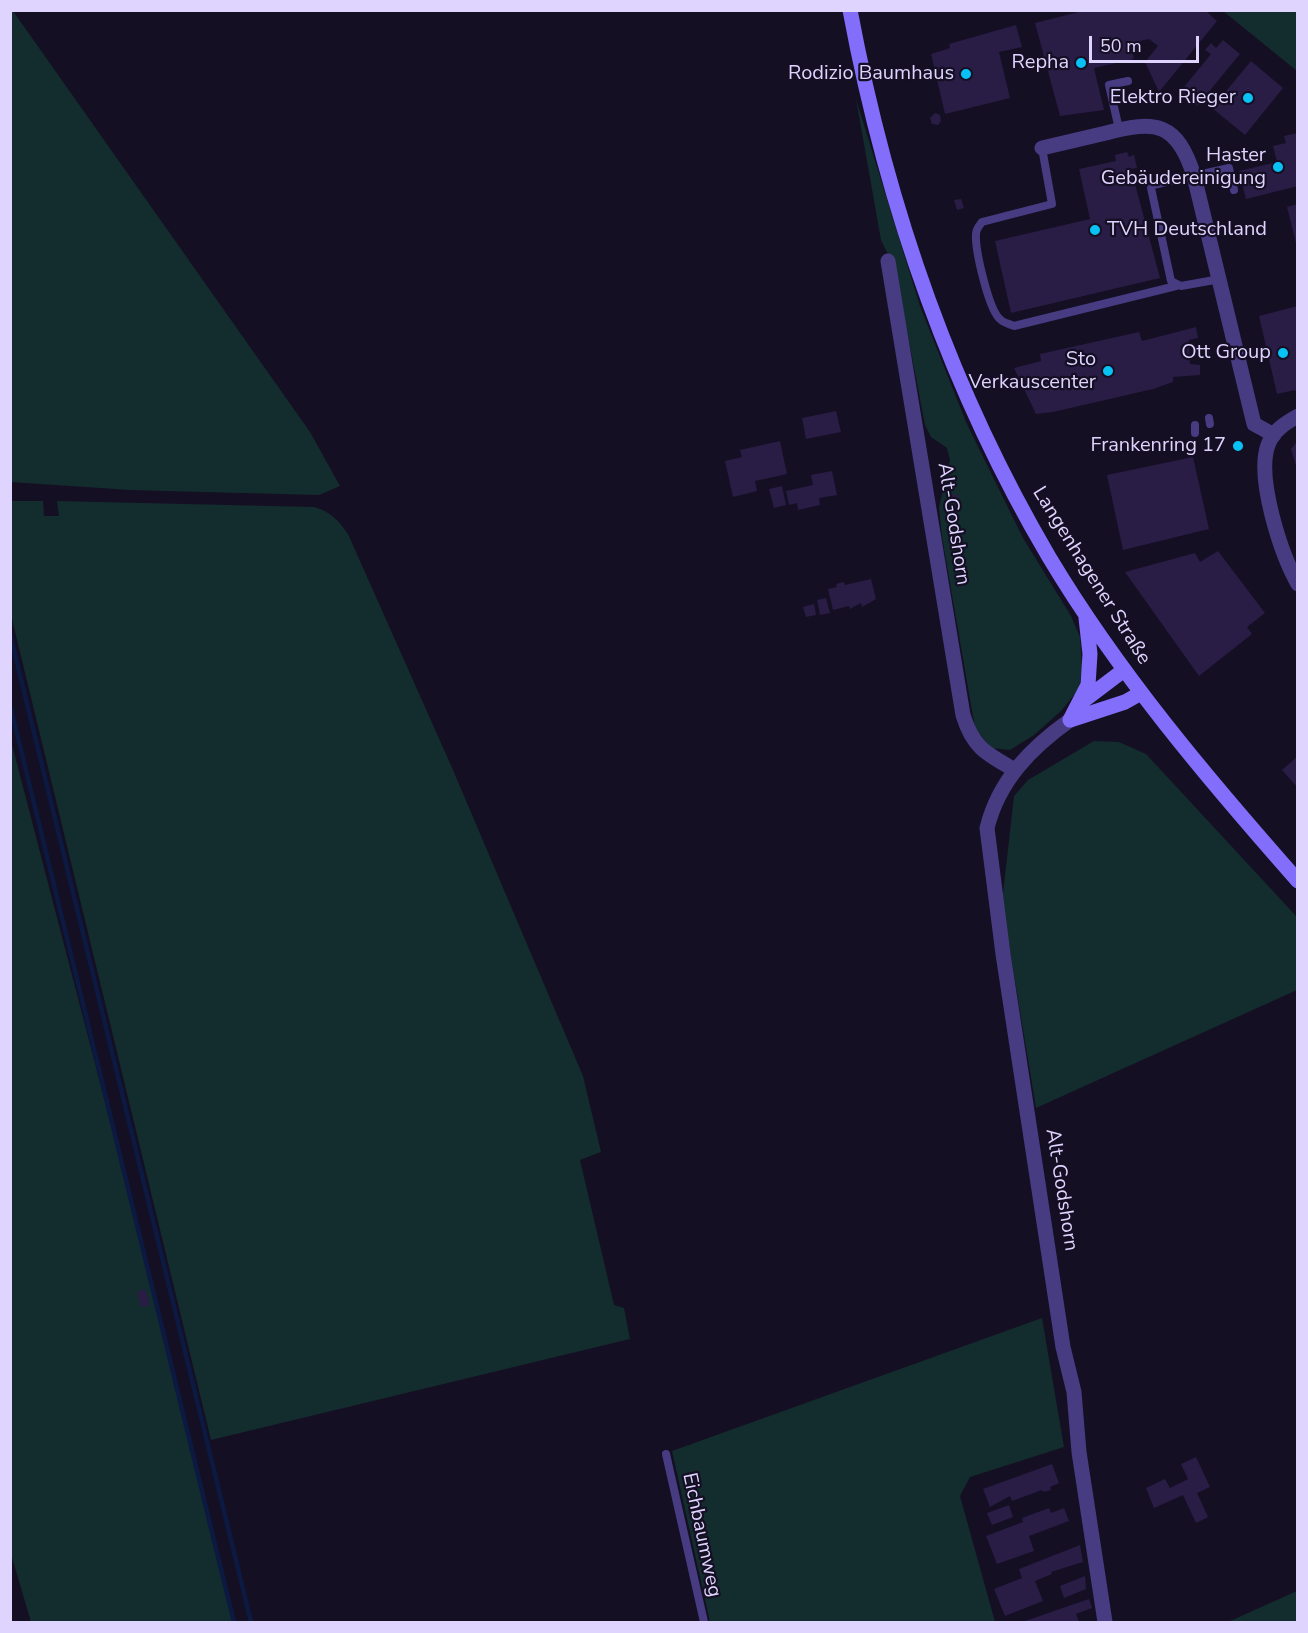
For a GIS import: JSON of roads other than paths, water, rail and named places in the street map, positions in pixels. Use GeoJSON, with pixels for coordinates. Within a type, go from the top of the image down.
{"type":"FeatureCollection","features":[{"type":"Feature","properties":{"kind":"main road","name":"Langenhagener Straße"},"geometry":{"type":"LineString","coordinates":[[850,10],[882,159],[905,239],[935,319],[978,421],[1015,496],[1086,615],[1124,670],[1193,760],[1298,881]]}},
{"type":"Feature","properties":{"kind":"main road"},"geometry":{"type":"LineString","coordinates":[[1070,720],[1088,685],[1090,654],[1086,615]]}},
{"type":"Feature","properties":{"kind":"main road"},"geometry":{"type":"LineString","coordinates":[[1078,704],[1124,670]]}},
{"type":"Feature","properties":{"kind":"main road"},"geometry":{"type":"LineString","coordinates":[[1070,720],[1125,702],[1141,693]]}},
{"type":"Feature","properties":{"kind":"street"},"geometry":{"type":"LineString","coordinates":[[1042,148],[1137,125],[1156,126],[1170,134],[1184,149],[1194,176],[1254,424],[1274,435]]}},
{"type":"Feature","properties":{"kind":"street","name":"Alt-Godshorn"},"geometry":{"type":"LineString","coordinates":[[888,261],[963,715],[969,736],[983,752],[1015,770]]}},
{"type":"Feature","properties":{"kind":"street"},"geometry":{"type":"LineString","coordinates":[[1298,416],[1287,422],[1268,445],[1266,480],[1281,548],[1298,584]]}},
{"type":"Feature","properties":{"kind":"street","name":"Alt-Godshorn"},"geometry":{"type":"LineString","coordinates":[[1070,720],[1043,740],[1015,770],[992,808],[987,828],[1063,1347],[1074,1392],[1079,1452],[1106,1623]]}},
{"type":"Feature","properties":{"kind":"lane"},"geometry":{"type":"LineString","coordinates":[[1119,129],[1109,85],[1128,81]]}},
{"type":"Feature","properties":{"kind":"lane"},"geometry":{"type":"LineString","coordinates":[[1042,148],[1052,204],[982,222],[976,231],[976,246],[983,274],[993,309],[1000,320],[1014,326],[1176,286],[1220,279]]}},
{"type":"Feature","properties":{"kind":"lane"},"geometry":{"type":"LineString","coordinates":[[1176,286],[1172,281],[1163,231],[1151,188],[1153,185],[1229,168],[1234,190]]}},
{"type":"Feature","properties":{"kind":"lane","name":"Eichbaumweg"},"geometry":{"type":"LineString","coordinates":[[666,1454],[704,1623]]}},
{"type":"Feature","properties":{"kind":"waterway"},"geometry":{"type":"LineString","coordinates":[[10,634],[251,1622]]}},
{"type":"Feature","properties":{"kind":"waterway"},"geometry":{"type":"LineString","coordinates":[[10,705],[234,1622]]}},
{"type":"Feature","properties":{"kind":"place","name":"Repha"},"geometry":{"type":"Point","coordinates":[1081,63]}},
{"type":"Feature","properties":{"kind":"place","name":"Rodizio Baumhaus"},"geometry":{"type":"Point","coordinates":[966,74]}},
{"type":"Feature","properties":{"kind":"place","name":"Elektro Rieger"},"geometry":{"type":"Point","coordinates":[1248,98]}},
{"type":"Feature","properties":{"kind":"place","name":"Haster Gebäudereinigung"},"geometry":{"type":"Point","coordinates":[1278,167]}},
{"type":"Feature","properties":{"kind":"place","name":"TVH Deutschland"},"geometry":{"type":"Point","coordinates":[1095,230]}},
{"type":"Feature","properties":{"kind":"place","name":"Ott Group"},"geometry":{"type":"Point","coordinates":[1283,353]}},
{"type":"Feature","properties":{"kind":"place","name":"Sto Verkauscenter"},"geometry":{"type":"Point","coordinates":[1108,371]}},
{"type":"Feature","properties":{"kind":"place","name":"Frankenring 17"},"geometry":{"type":"Point","coordinates":[1238,446]}}]}
